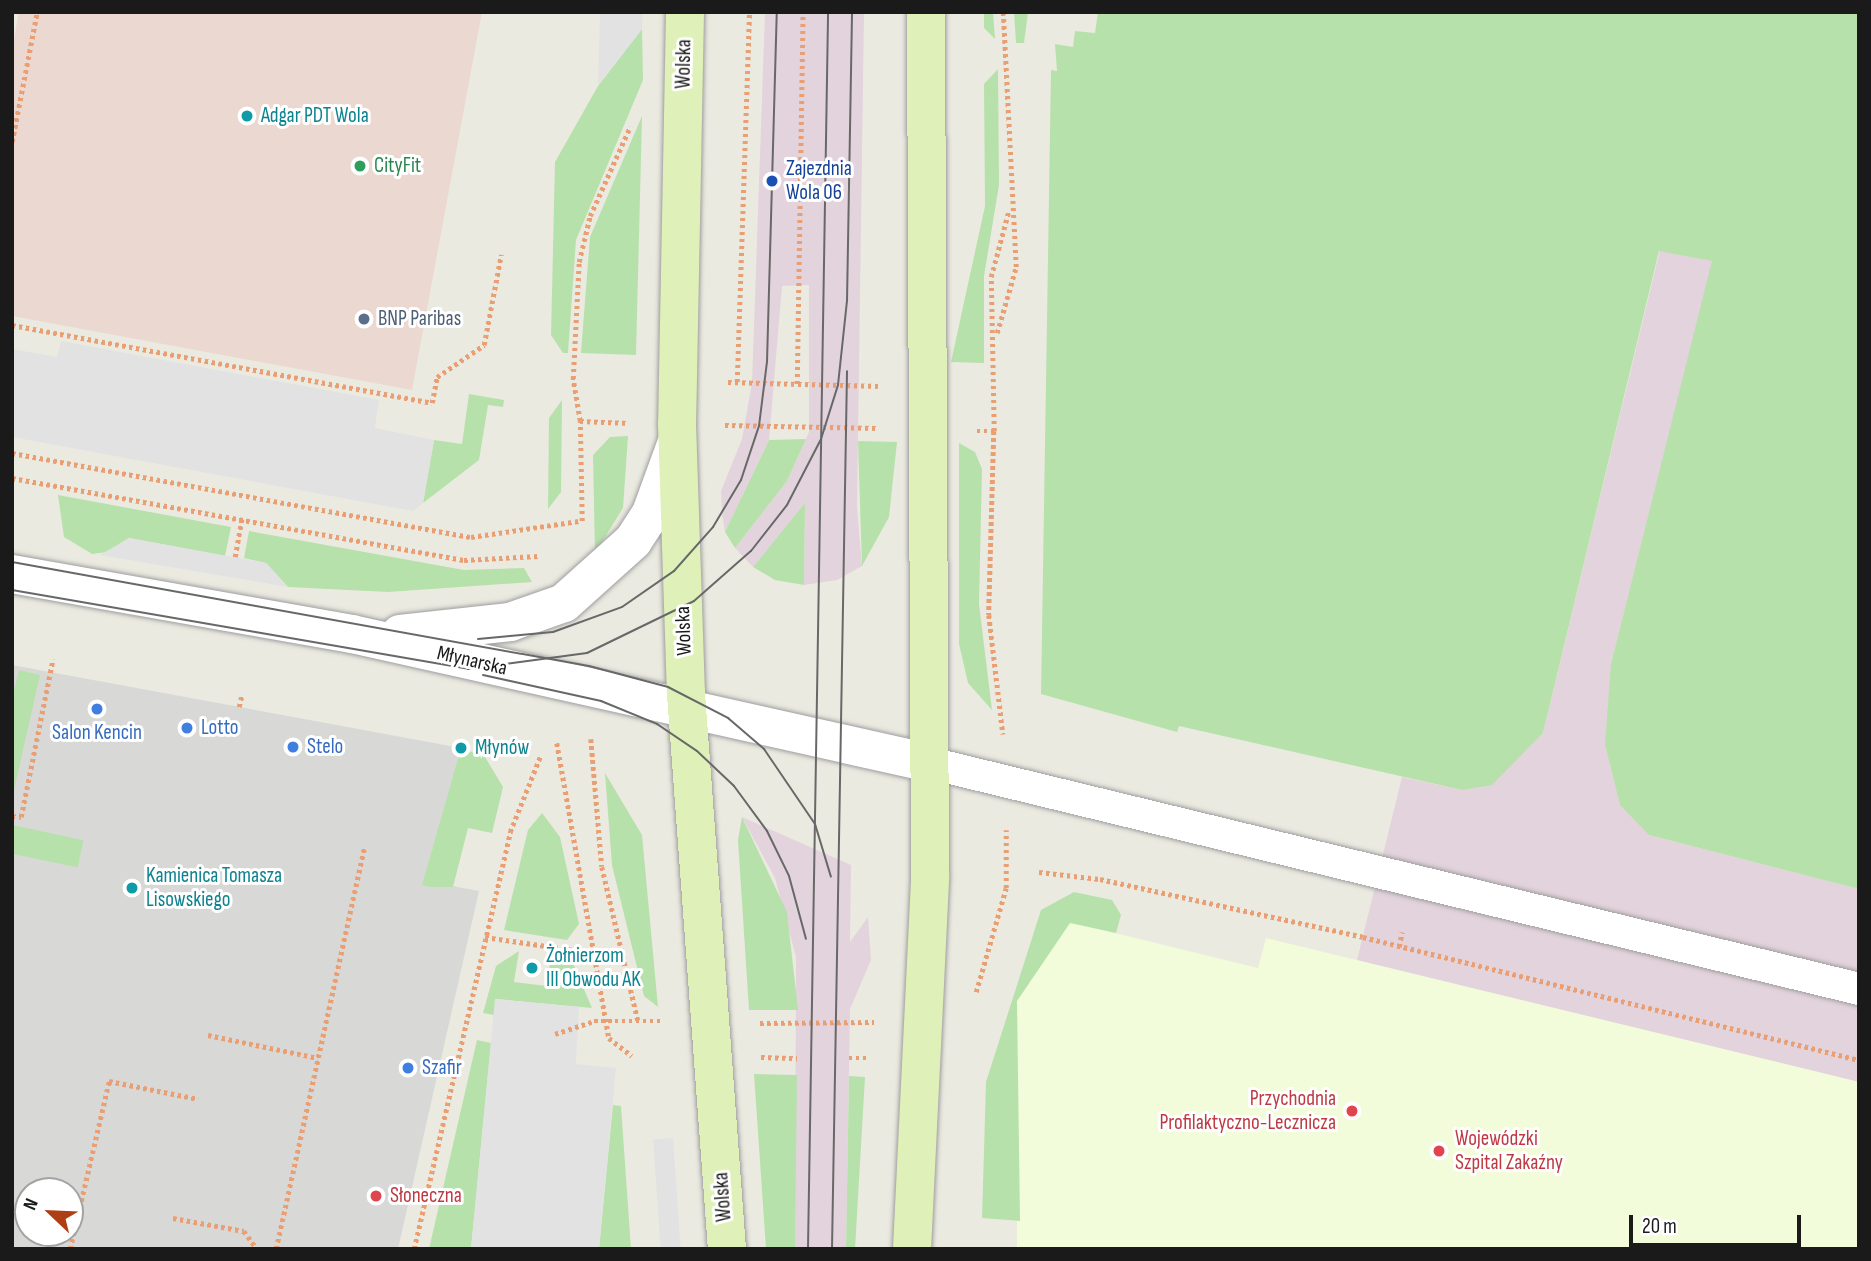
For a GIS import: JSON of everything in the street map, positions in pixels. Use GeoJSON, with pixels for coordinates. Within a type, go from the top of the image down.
{"type":"FeatureCollection","features":[{"type":"Feature","properties":{"kind":"main road","name":"Wolska"},"geometry":{"type":"LineString","coordinates":[[685,12],[677,441],[687,709],[727,1249]]}},
{"type":"Feature","properties":{"kind":"main road"},"geometry":{"type":"LineString","coordinates":[[912,1249],[930,763],[926,12]]}},
{"type":"Feature","properties":{"kind":"street"},"geometry":{"type":"LineString","coordinates":[[352,634],[510,622],[564,603],[633,541],[651,513],[677,441]]}},
{"type":"Feature","properties":{"kind":"street","name":"Młynarska"},"geometry":{"type":"LineString","coordinates":[[12,574],[352,634],[930,763]]}},
{"type":"Feature","properties":{"kind":"lane"},"geometry":{"type":"LineString","coordinates":[[930,763],[1859,989]]}},
{"type":"Feature","properties":{"kind":"path"},"geometry":{"type":"LineString","coordinates":[[12,142],[37,12]]}},
{"type":"Feature","properties":{"kind":"path"},"geometry":{"type":"LineString","coordinates":[[737,382],[749,12]]}},
{"type":"Feature","properties":{"kind":"path"},"geometry":{"type":"LineString","coordinates":[[797,384],[803,12]]}},
{"type":"Feature","properties":{"kind":"path"},"geometry":{"type":"LineString","coordinates":[[996,336],[1016,267],[1009,210],[1011,89],[1003,12]]}},
{"type":"Feature","properties":{"kind":"path"},"geometry":{"type":"LineString","coordinates":[[582,532],[580,421],[573,379],[579,261],[590,216],[635,117]]}},
{"type":"Feature","properties":{"kind":"path"},"geometry":{"type":"LineString","coordinates":[[1003,724],[989,615],[996,336],[992,265],[1009,210]]}},
{"type":"Feature","properties":{"kind":"path"},"geometry":{"type":"LineString","coordinates":[[12,325],[432,402],[437,377],[484,345],[500,255]]}},
{"type":"Feature","properties":{"kind":"path"},"geometry":{"type":"LineString","coordinates":[[721,382],[859,385]]}},
{"type":"Feature","properties":{"kind":"path"},"geometry":{"type":"LineString","coordinates":[[580,421],[635,423]]}},
{"type":"Feature","properties":{"kind":"path"},"geometry":{"type":"LineString","coordinates":[[720,425],[859,428]]}},
{"type":"Feature","properties":{"kind":"path"},"geometry":{"type":"LineString","coordinates":[[967,431],[994,431]]}},
{"type":"Feature","properties":{"kind":"path"},"geometry":{"type":"LineString","coordinates":[[12,453],[471,537],[582,520]]}},
{"type":"Feature","properties":{"kind":"path"},"geometry":{"type":"LineString","coordinates":[[12,478],[464,561],[545,555]]}},
{"type":"Feature","properties":{"kind":"path"},"geometry":{"type":"LineString","coordinates":[[235,557],[242,519]]}},
{"type":"Feature","properties":{"kind":"path"},"geometry":{"type":"LineString","coordinates":[[12,816],[21,817],[53,659]]}},
{"type":"Feature","properties":{"kind":"path"},"geometry":{"type":"LineString","coordinates":[[239,707],[242,694]]}},
{"type":"Feature","properties":{"kind":"path"},"geometry":{"type":"LineString","coordinates":[[557,743],[609,1038],[632,1056]]}},
{"type":"Feature","properties":{"kind":"path"},"geometry":{"type":"LineString","coordinates":[[414,1249],[510,832],[540,757]]}},
{"type":"Feature","properties":{"kind":"path"},"geometry":{"type":"LineString","coordinates":[[592,759],[602,867],[638,1021]]}},
{"type":"Feature","properties":{"kind":"path"},"geometry":{"type":"LineString","coordinates":[[276,1249],[364,849]]}},
{"type":"Feature","properties":{"kind":"path"},"geometry":{"type":"LineString","coordinates":[[974,999],[1007,872]]}},
{"type":"Feature","properties":{"kind":"path"},"geometry":{"type":"LineString","coordinates":[[1039,872],[1090,877],[1399,947],[1859,1060]]}},
{"type":"Feature","properties":{"kind":"path"},"geometry":{"type":"LineString","coordinates":[[1399,947],[1402,932]]}},
{"type":"Feature","properties":{"kind":"path"},"geometry":{"type":"LineString","coordinates":[[485,937],[594,953]]}},
{"type":"Feature","properties":{"kind":"path"},"geometry":{"type":"LineString","coordinates":[[555,1034],[606,1021],[666,1021]]}},
{"type":"Feature","properties":{"kind":"path"},"geometry":{"type":"LineString","coordinates":[[750,1023],[868,1022]]}},
{"type":"Feature","properties":{"kind":"path"},"geometry":{"type":"LineString","coordinates":[[208,1035],[318,1058]]}},
{"type":"Feature","properties":{"kind":"path"},"geometry":{"type":"LineString","coordinates":[[753,1057],[797,1058]]}},
{"type":"Feature","properties":{"kind":"path"},"geometry":{"type":"LineString","coordinates":[[849,1058],[866,1058]]}},
{"type":"Feature","properties":{"kind":"path"},"geometry":{"type":"LineString","coordinates":[[70,1249],[109,1082],[198,1099]]}},
{"type":"Feature","properties":{"kind":"path"},"geometry":{"type":"LineString","coordinates":[[173,1218],[244,1231],[257,1249]]}},
{"type":"Feature","properties":{"kind":"shaded area","name":"Adgar PDT Wola"},"geometry":{"type":"Polygon","coordinates":[[[19,12],[482,12],[412,390],[12,316],[12,49],[19,12]]]}},
{"type":"Feature","properties":{"kind":"shaded area"},"geometry":{"type":"Polygon","coordinates":[[[600,12],[643,12],[642,29],[598,86],[600,12]]]}},
{"type":"Feature","properties":{"kind":"shaded area"},"geometry":{"type":"Polygon","coordinates":[[[765,12],[864,12],[857,508],[862,566],[837,580],[804,585],[805,504],[753,567],[735,548],[787,481],[809,432],[809,285],[782,286],[769,440],[725,532],[722,513],[721,491],[742,439],[752,383],[765,12]]]}},
{"type":"Feature","properties":{"kind":"shaded area"},"geometry":{"type":"Polygon","coordinates":[[[1660,250],[1713,261],[1611,664],[1649,835],[1859,889],[1859,1082],[1357,960],[1402,777],[1462,790],[1543,733],[1660,250]]]}},
{"type":"Feature","properties":{"kind":"shaded area"},"geometry":{"type":"Polygon","coordinates":[[[61,341],[379,400],[375,428],[434,440],[423,503],[413,511],[12,437],[12,349],[57,357],[61,341]]]}},
{"type":"Feature","properties":{"kind":"shaded area"},"geometry":{"type":"Polygon","coordinates":[[[129,538],[266,563],[288,587],[100,555],[129,538]]]}},
{"type":"Feature","properties":{"kind":"shaded area"},"geometry":{"type":"Polygon","coordinates":[[[12,665],[461,748],[437,849],[432,848],[431,882],[479,891],[398,1249],[12,1249],[12,665]]]}},
{"type":"Feature","properties":{"kind":"shaded area"},"geometry":{"type":"Polygon","coordinates":[[[742,817],[851,865],[850,942],[868,917],[871,960],[850,1009],[846,1249],[795,1249],[796,957],[775,878],[742,817]]]}},
{"type":"Feature","properties":{"kind":"shaded area","name":"Wojewódzki Szpital Zakaźny"},"geometry":{"type":"Polygon","coordinates":[[[1070,922],[1258,968],[1266,938],[1859,1082],[1859,1249],[1017,1249],[1017,1001],[1070,922]]]}},
{"type":"Feature","properties":{"kind":"shaded area"},"geometry":{"type":"Polygon","coordinates":[[[495,999],[579,1007],[576,1064],[616,1068],[599,1249],[471,1249],[495,999]]]}},
{"type":"Feature","properties":{"kind":"shaded area"},"geometry":{"type":"Polygon","coordinates":[[[673,1138],[681,1249],[661,1249],[653,1139],[673,1138]]]}},
{"type":"Feature","properties":{"kind":"green space"},"geometry":{"type":"Polygon","coordinates":[[[984,12],[993,12],[995,39],[984,28],[984,12]]]}},
{"type":"Feature","properties":{"kind":"green space"},"geometry":{"type":"Polygon","coordinates":[[[1014,12],[1028,12],[1024,43],[1016,43],[1014,12]]]}},
{"type":"Feature","properties":{"kind":"green space"},"geometry":{"type":"Polygon","coordinates":[[[1098,12],[1859,12],[1859,889],[1649,835],[1620,805],[1605,744],[1611,664],[1712,261],[1659,251],[1543,733],[1492,785],[1462,790],[1179,726],[1177,732],[1041,694],[1051,70],[1057,71],[1055,44],[1073,47],[1075,31],[1095,33],[1098,12]]]}},
{"type":"Feature","properties":{"kind":"green space"},"geometry":{"type":"Polygon","coordinates":[[[642,29],[643,80],[576,240],[568,353],[563,353],[551,335],[555,162],[598,86],[642,29]]]}},
{"type":"Feature","properties":{"kind":"green space"},"geometry":{"type":"Polygon","coordinates":[[[998,69],[999,185],[984,276],[984,363],[951,362],[985,206],[984,84],[998,69]]]}},
{"type":"Feature","properties":{"kind":"green space"},"geometry":{"type":"Polygon","coordinates":[[[642,116],[636,355],[581,353],[590,237],[642,116]]]}},
{"type":"Feature","properties":{"kind":"green space"},"geometry":{"type":"Polygon","coordinates":[[[469,394],[504,400],[503,407],[488,405],[479,460],[423,503],[434,440],[462,444],[469,394]]]}},
{"type":"Feature","properties":{"kind":"green space"},"geometry":{"type":"Polygon","coordinates":[[[562,400],[561,492],[548,509],[549,418],[562,400]]]}},
{"type":"Feature","properties":{"kind":"green space"},"geometry":{"type":"Polygon","coordinates":[[[628,436],[623,508],[595,553],[593,455],[610,437],[628,436]]]}},
{"type":"Feature","properties":{"kind":"green space"},"geometry":{"type":"Polygon","coordinates":[[[806,439],[787,481],[735,548],[725,532],[769,440],[806,439]]]}},
{"type":"Feature","properties":{"kind":"green space"},"geometry":{"type":"Polygon","coordinates":[[[858,441],[897,442],[889,517],[862,566],[858,441]]]}},
{"type":"Feature","properties":{"kind":"green space"},"geometry":{"type":"Polygon","coordinates":[[[959,443],[975,452],[982,469],[979,604],[992,710],[968,683],[959,644],[959,443]]]}},
{"type":"Feature","properties":{"kind":"green space"},"geometry":{"type":"Polygon","coordinates":[[[58,495],[231,527],[225,556],[129,538],[108,552],[92,554],[64,537],[58,495]]]}},
{"type":"Feature","properties":{"kind":"green space"},"geometry":{"type":"Polygon","coordinates":[[[805,503],[804,585],[775,580],[753,567],[805,503]]]}},
{"type":"Feature","properties":{"kind":"green space"},"geometry":{"type":"Polygon","coordinates":[[[249,531],[464,570],[524,568],[532,582],[388,592],[288,587],[266,563],[244,558],[249,531]]]}},
{"type":"Feature","properties":{"kind":"green space"},"geometry":{"type":"Polygon","coordinates":[[[19,670],[40,675],[12,799],[12,698],[19,670]]]}},
{"type":"Feature","properties":{"kind":"green space"},"geometry":{"type":"Polygon","coordinates":[[[461,748],[485,757],[503,787],[492,833],[468,828],[453,887],[422,885],[461,748]]]}},
{"type":"Feature","properties":{"kind":"green space"},"geometry":{"type":"Polygon","coordinates":[[[605,773],[642,835],[658,1007],[644,996],[612,865],[605,773]]]}},
{"type":"Feature","properties":{"kind":"green space"},"geometry":{"type":"Polygon","coordinates":[[[542,813],[560,837],[579,924],[567,940],[504,930],[528,830],[542,813]]]}},
{"type":"Feature","properties":{"kind":"green space"},"geometry":{"type":"Polygon","coordinates":[[[742,817],[787,912],[798,1010],[749,1010],[738,840],[742,817]]]}},
{"type":"Feature","properties":{"kind":"green space"},"geometry":{"type":"Polygon","coordinates":[[[12,825],[83,840],[78,868],[12,854],[12,825]]]}},
{"type":"Feature","properties":{"kind":"green space"},"geometry":{"type":"Polygon","coordinates":[[[1074,892],[1112,900],[1121,915],[1116,933],[1070,923],[1017,1001],[1020,1221],[982,1218],[986,1082],[1041,910],[1074,892]]]}},
{"type":"Feature","properties":{"kind":"green space"},"geometry":{"type":"Polygon","coordinates":[[[519,951],[514,982],[547,986],[551,955],[572,961],[592,1008],[496,999],[494,1015],[483,1013],[496,966],[519,951]]]}},
{"type":"Feature","properties":{"kind":"green space"},"geometry":{"type":"Polygon","coordinates":[[[477,1040],[491,1043],[471,1249],[429,1249],[477,1040]]]}},
{"type":"Feature","properties":{"kind":"green space"},"geometry":{"type":"Polygon","coordinates":[[[754,1074],[797,1075],[795,1249],[766,1249],[754,1074]]]}},
{"type":"Feature","properties":{"kind":"green space"},"geometry":{"type":"Polygon","coordinates":[[[849,1076],[865,1077],[855,1249],[846,1249],[849,1076]]]}},
{"type":"Feature","properties":{"kind":"green space"},"geometry":{"type":"Polygon","coordinates":[[[613,1105],[621,1106],[631,1249],[599,1249],[613,1105]]]}},
{"type":"Feature","properties":{"kind":"tram line"},"geometry":{"type":"LineString","coordinates":[[478,639],[553,632],[622,607],[674,571],[713,527],[741,480],[759,426],[767,362],[777,12]]}},
{"type":"Feature","properties":{"kind":"tram line"},"geometry":{"type":"LineString","coordinates":[[808,1249],[828,12]]}},
{"type":"Feature","properties":{"kind":"tram line"},"geometry":{"type":"LineString","coordinates":[[12,590],[468,669],[587,653],[694,601],[751,551],[787,505],[821,439],[838,385],[847,301],[852,12]]}},
{"type":"Feature","properties":{"kind":"tram line"},"geometry":{"type":"LineString","coordinates":[[832,1249],[847,371]]}},
{"type":"Feature","properties":{"kind":"tram line"},"geometry":{"type":"LineString","coordinates":[[12,562],[589,666],[668,687],[728,718],[764,749],[815,824],[831,877]]}},
{"type":"Feature","properties":{"kind":"tram line"},"geometry":{"type":"LineString","coordinates":[[483,675],[601,701],[657,724],[697,751],[734,786],[767,831],[789,876],[806,939]]}},
{"type":"Feature","properties":{"kind":"place","name":"Adgar PDT Wola"},"geometry":{"type":"Point","coordinates":[247,116]}},
{"type":"Feature","properties":{"kind":"place","name":"CityFit"},"geometry":{"type":"Point","coordinates":[360,166]}},
{"type":"Feature","properties":{"kind":"place","name":"Zajezdnia Wola 06"},"geometry":{"type":"Point","coordinates":[772,181]}},
{"type":"Feature","properties":{"kind":"place","name":"BNP Paribas"},"geometry":{"type":"Point","coordinates":[364,319]}},
{"type":"Feature","properties":{"kind":"place","name":"Salon Kencin"},"geometry":{"type":"Point","coordinates":[97,709]}},
{"type":"Feature","properties":{"kind":"place","name":"Lotto"},"geometry":{"type":"Point","coordinates":[187,728]}},
{"type":"Feature","properties":{"kind":"place","name":"Stelo"},"geometry":{"type":"Point","coordinates":[293,747]}},
{"type":"Feature","properties":{"kind":"place","name":"Młynów"},"geometry":{"type":"Point","coordinates":[461,748]}},
{"type":"Feature","properties":{"kind":"place","name":"Kamienica Tomasza Lisowskiego"},"geometry":{"type":"Point","coordinates":[132,888]}},
{"type":"Feature","properties":{"kind":"place","name":"Żołnierzom III Obwodu AK"},"geometry":{"type":"Point","coordinates":[532,968]}},
{"type":"Feature","properties":{"kind":"place","name":"Szafir"},"geometry":{"type":"Point","coordinates":[408,1068]}},
{"type":"Feature","properties":{"kind":"place","name":"Przychodnia Profilaktyczno-Lecznicza"},"geometry":{"type":"Point","coordinates":[1352,1111]}},
{"type":"Feature","properties":{"kind":"place","name":"Wojewódzki Szpital Zakaźny"},"geometry":{"type":"Point","coordinates":[1439,1151]}},
{"type":"Feature","properties":{"kind":"place","name":"Słoneczna"},"geometry":{"type":"Point","coordinates":[376,1196]}}]}
